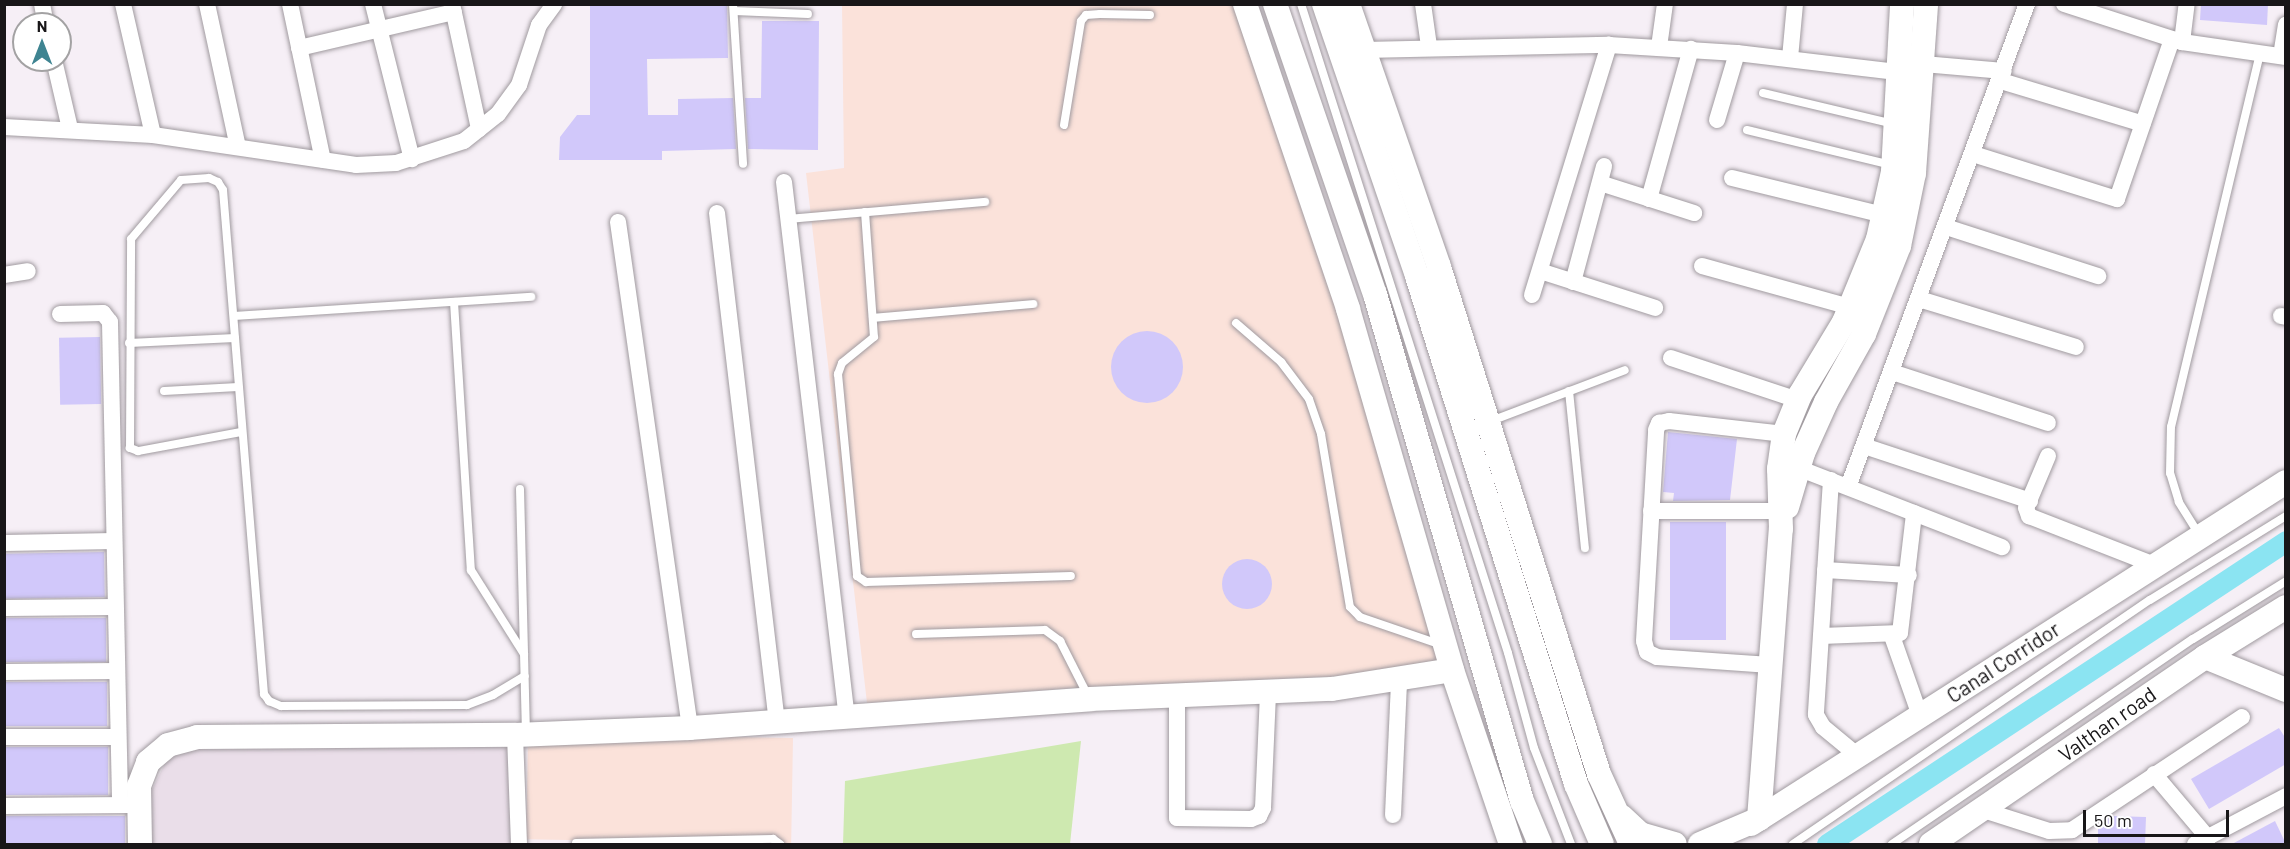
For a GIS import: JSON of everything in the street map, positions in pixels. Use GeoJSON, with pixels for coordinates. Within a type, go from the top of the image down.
{"type":"FeatureCollection","features":[{"type":"Feature","properties":{"kind":"main road"},"geometry":{"type":"LineString","coordinates":[[1245,4],[1348,309],[1452,670],[1511,844]]}},
{"type":"Feature","properties":{"kind":"main road"},"geometry":{"type":"LineString","coordinates":[[1275,4],[1375,294],[1522,801],[1540,844]]}},
{"type":"Feature","properties":{"kind":"main road"},"geometry":{"type":"LineString","coordinates":[[1324,4],[1417,276],[1576,784],[1602,844]]}},
{"type":"Feature","properties":{"kind":"main road"},"geometry":{"type":"LineString","coordinates":[[1348,4],[1488,422],[1599,774],[1631,844]]}},
{"type":"Feature","properties":{"kind":"main road"},"geometry":{"type":"LineString","coordinates":[[1781,520],[1798,468],[1826,402],[1864,334],[1899,246],[1914,173],[1902,4]]}},
{"type":"Feature","properties":{"kind":"main road"},"geometry":{"type":"LineString","coordinates":[[1700,844],[1759,819],[1781,520],[1784,434],[1798,400],[1850,307],[1884,215],[1893,165],[1895,124],[1906,66],[1926,4]]}},
{"type":"Feature","properties":{"kind":"main road","name":"Canal Corridor"},"geometry":{"type":"LineString","coordinates":[[1721,844],[2286,482]]}},
{"type":"Feature","properties":{"kind":"main road","name":"Valthan road"},"geometry":{"type":"LineString","coordinates":[[1931,844],[2205,657],[2286,606]]}},
{"type":"Feature","properties":{"kind":"main road"},"geometry":{"type":"LineString","coordinates":[[2205,657],[2286,690]]}},
{"type":"Feature","properties":{"kind":"main road"},"geometry":{"type":"LineString","coordinates":[[140,844],[130,805],[148,762],[168,745],[197,737],[521,735],[690,728],[847,719],[1090,699],[1268,692],[1399,681],[1452,670]]}},
{"type":"Feature","properties":{"kind":"main road"},"geometry":{"type":"LineString","coordinates":[[1616,811],[1640,834],[1675,844]]}},
{"type":"Feature","properties":{"kind":"street"},"geometry":{"type":"LineString","coordinates":[[123,4],[153,135]]}},
{"type":"Feature","properties":{"kind":"street"},"geometry":{"type":"LineString","coordinates":[[207,4],[238,147]]}},
{"type":"Feature","properties":{"kind":"street"},"geometry":{"type":"LineString","coordinates":[[290,4],[322,160]]}},
{"type":"Feature","properties":{"kind":"street"},"geometry":{"type":"LineString","coordinates":[[373,4],[412,159]]}},
{"type":"Feature","properties":{"kind":"street"},"geometry":{"type":"LineString","coordinates":[[534,4],[539,25]]}},
{"type":"Feature","properties":{"kind":"street"},"geometry":{"type":"LineString","coordinates":[[4,127],[153,135],[356,165],[412,159],[464,141],[498,114],[519,85],[539,25],[554,4]]}},
{"type":"Feature","properties":{"kind":"street"},"geometry":{"type":"LineString","coordinates":[[1423,4],[1429,46]]}},
{"type":"Feature","properties":{"kind":"street"},"geometry":{"type":"LineString","coordinates":[[1659,47],[1665,4]]}},
{"type":"Feature","properties":{"kind":"street"},"geometry":{"type":"LineString","coordinates":[[1791,58],[1796,4]]}},
{"type":"Feature","properties":{"kind":"street"},"geometry":{"type":"LineString","coordinates":[[1848,487],[2027,4]]}},
{"type":"Feature","properties":{"kind":"street"},"geometry":{"type":"LineString","coordinates":[[2064,4],[2177,41],[2283,56],[2286,24]]}},
{"type":"Feature","properties":{"kind":"street"},"geometry":{"type":"LineString","coordinates":[[1973,154],[2117,199],[2143,124],[2177,41],[2187,4]]}},
{"type":"Feature","properties":{"kind":"street"},"geometry":{"type":"LineString","coordinates":[[299,48],[453,8],[479,129]]}},
{"type":"Feature","properties":{"kind":"street"},"geometry":{"type":"LineString","coordinates":[[1363,50],[1429,46],[1609,45],[1692,49],[1906,66],[2002,76],[2143,124]]}},
{"type":"Feature","properties":{"kind":"street"},"geometry":{"type":"LineString","coordinates":[[1532,295],[1609,45]]}},
{"type":"Feature","properties":{"kind":"street"},"geometry":{"type":"LineString","coordinates":[[1649,199],[1692,49]]}},
{"type":"Feature","properties":{"kind":"street"},"geometry":{"type":"LineString","coordinates":[[1718,120],[1737,53]]}},
{"type":"Feature","properties":{"kind":"street"},"geometry":{"type":"LineString","coordinates":[[57,72],[70,129]]}},
{"type":"Feature","properties":{"kind":"street"},"geometry":{"type":"LineString","coordinates":[[1573,282],[1604,166]]}},
{"type":"Feature","properties":{"kind":"street"},"geometry":{"type":"LineString","coordinates":[[1732,178],[1884,215]]}},
{"type":"Feature","properties":{"kind":"street"},"geometry":{"type":"LineString","coordinates":[[784,182],[847,719]]}},
{"type":"Feature","properties":{"kind":"street"},"geometry":{"type":"LineString","coordinates":[[1600,183],[1694,213]]}},
{"type":"Feature","properties":{"kind":"street"},"geometry":{"type":"LineString","coordinates":[[717,213],[777,723]]}},
{"type":"Feature","properties":{"kind":"street"},"geometry":{"type":"LineString","coordinates":[[618,222],[690,728]]}},
{"type":"Feature","properties":{"kind":"street"},"geometry":{"type":"LineString","coordinates":[[1946,227],[2098,276]]}},
{"type":"Feature","properties":{"kind":"street"},"geometry":{"type":"LineString","coordinates":[[1702,266],[1850,307]]}},
{"type":"Feature","properties":{"kind":"street"},"geometry":{"type":"LineString","coordinates":[[4,275],[28,271]]}},
{"type":"Feature","properties":{"kind":"street"},"geometry":{"type":"LineString","coordinates":[[1540,271],[1655,308]]}},
{"type":"Feature","properties":{"kind":"street"},"geometry":{"type":"LineString","coordinates":[[1919,299],[2076,347]]}},
{"type":"Feature","properties":{"kind":"street"},"geometry":{"type":"LineString","coordinates":[[4,806],[130,805],[118,737],[110,322],[103,313],[60,314]]}},
{"type":"Feature","properties":{"kind":"street"},"geometry":{"type":"LineString","coordinates":[[1671,358],[1798,400]]}},
{"type":"Feature","properties":{"kind":"street"},"geometry":{"type":"LineString","coordinates":[[1892,372],[2048,423]]}},
{"type":"Feature","properties":{"kind":"street"},"geometry":{"type":"LineString","coordinates":[[1770,665],[1657,657],[1647,652],[1644,641],[1651,511],[1656,430],[1659,423],[1669,421],[1784,434]]}},
{"type":"Feature","properties":{"kind":"street"},"geometry":{"type":"LineString","coordinates":[[1864,446],[2030,501]]}},
{"type":"Feature","properties":{"kind":"street"},"geometry":{"type":"LineString","coordinates":[[2048,456],[2026,508],[2029,516],[2155,565]]}},
{"type":"Feature","properties":{"kind":"street"},"geometry":{"type":"LineString","coordinates":[[1798,468],[2002,547]]}},
{"type":"Feature","properties":{"kind":"street"},"geometry":{"type":"LineString","coordinates":[[1831,480],[1816,715],[1823,728],[1857,756]]}},
{"type":"Feature","properties":{"kind":"street"},"geometry":{"type":"LineString","coordinates":[[1651,511],[1781,520]]}},
{"type":"Feature","properties":{"kind":"street"},"geometry":{"type":"LineString","coordinates":[[1821,636],[1892,636],[1904,627],[1914,513]]}},
{"type":"Feature","properties":{"kind":"street"},"geometry":{"type":"LineString","coordinates":[[4,543],[114,541]]}},
{"type":"Feature","properties":{"kind":"street"},"geometry":{"type":"LineString","coordinates":[[1825,570],[1909,574]]}},
{"type":"Feature","properties":{"kind":"street"},"geometry":{"type":"LineString","coordinates":[[4,608],[116,607]]}},
{"type":"Feature","properties":{"kind":"street"},"geometry":{"type":"LineString","coordinates":[[1892,636],[1920,716]]}},
{"type":"Feature","properties":{"kind":"street"},"geometry":{"type":"LineString","coordinates":[[4,672],[117,671]]}},
{"type":"Feature","properties":{"kind":"street"},"geometry":{"type":"LineString","coordinates":[[1393,815],[1399,681]]}},
{"type":"Feature","properties":{"kind":"street"},"geometry":{"type":"LineString","coordinates":[[1176,695],[1177,818],[1251,819],[1259,816],[1263,808],[1268,692]]}},
{"type":"Feature","properties":{"kind":"street"},"geometry":{"type":"LineString","coordinates":[[1983,810],[2060,833],[2072,830],[2242,717]]}},
{"type":"Feature","properties":{"kind":"street"},"geometry":{"type":"LineString","coordinates":[[519,844],[521,735]]}},
{"type":"Feature","properties":{"kind":"street"},"geometry":{"type":"LineString","coordinates":[[4,737],[118,737]]}},
{"type":"Feature","properties":{"kind":"street"},"geometry":{"type":"LineString","coordinates":[[2154,774],[2201,841],[2286,796]]}},
{"type":"Feature","properties":{"kind":"lane"},"geometry":{"type":"LineString","coordinates":[[1118,4],[1121,14]]}},
{"type":"Feature","properties":{"kind":"lane"},"geometry":{"type":"LineString","coordinates":[[1301,4],[1508,653],[1534,748],[1571,844]]}},
{"type":"Feature","properties":{"kind":"lane"},"geometry":{"type":"LineString","coordinates":[[743,164],[734,8],[808,14]]}},
{"type":"Feature","properties":{"kind":"lane"},"geometry":{"type":"LineString","coordinates":[[1064,124],[1081,21],[1086,15],[1150,15]]}},
{"type":"Feature","properties":{"kind":"lane"},"geometry":{"type":"LineString","coordinates":[[2200,537],[2179,502],[2170,472],[2171,428],[2260,53]]}},
{"type":"Feature","properties":{"kind":"lane"},"geometry":{"type":"LineString","coordinates":[[1763,93],[1895,124]]}},
{"type":"Feature","properties":{"kind":"lane"},"geometry":{"type":"LineString","coordinates":[[1747,130],[1893,165]]}},
{"type":"Feature","properties":{"kind":"lane"},"geometry":{"type":"LineString","coordinates":[[241,432],[138,451],[130,448],[131,239],[181,180],[209,178],[218,182],[223,190],[262,683],[269,701],[282,706],[466,705],[525,676]]}},
{"type":"Feature","properties":{"kind":"lane"},"geometry":{"type":"LineString","coordinates":[[789,219],[986,202]]}},
{"type":"Feature","properties":{"kind":"lane"},"geometry":{"type":"LineString","coordinates":[[865,212],[874,337],[842,363],[838,374],[857,576],[867,582],[1071,576]]}},
{"type":"Feature","properties":{"kind":"lane"},"geometry":{"type":"LineString","coordinates":[[234,316],[531,297]]}},
{"type":"Feature","properties":{"kind":"lane"},"geometry":{"type":"LineString","coordinates":[[454,302],[471,570],[525,654]]}},
{"type":"Feature","properties":{"kind":"lane"},"geometry":{"type":"LineString","coordinates":[[873,318],[1032,304]]}},
{"type":"Feature","properties":{"kind":"lane"},"geometry":{"type":"LineString","coordinates":[[1236,322],[1281,362],[1309,399],[1321,434],[1343,585],[1350,607],[1360,617],[1445,647]]}},
{"type":"Feature","properties":{"kind":"lane"},"geometry":{"type":"LineString","coordinates":[[129,343],[235,338]]}},
{"type":"Feature","properties":{"kind":"lane"},"geometry":{"type":"LineString","coordinates":[[1488,422],[1625,369]]}},
{"type":"Feature","properties":{"kind":"lane"},"geometry":{"type":"LineString","coordinates":[[164,391],[238,387]]}},
{"type":"Feature","properties":{"kind":"lane"},"geometry":{"type":"LineString","coordinates":[[1569,391],[1585,548]]}},
{"type":"Feature","properties":{"kind":"lane"},"geometry":{"type":"LineString","coordinates":[[520,489],[525,654],[521,735]]}},
{"type":"Feature","properties":{"kind":"lane"},"geometry":{"type":"LineString","coordinates":[[1793,844],[2150,600],[2286,516]]}},
{"type":"Feature","properties":{"kind":"lane"},"geometry":{"type":"LineString","coordinates":[[1892,844],[2193,639],[2286,581]]}},
{"type":"Feature","properties":{"kind":"lane"},"geometry":{"type":"LineString","coordinates":[[916,634],[1045,630],[1060,642],[1090,699]]}},
{"type":"Feature","properties":{"kind":"lane"},"geometry":{"type":"LineString","coordinates":[[576,843],[773,839],[780,844]]}},
{"type":"Feature","properties":{"kind":"shaded area"},"geometry":{"type":"Polygon","coordinates":[[[842,5],[1238,5],[1342,324],[1441,662],[1349,676],[1088,687],[867,703],[806,173],[844,168],[842,5]]]}},
{"type":"Feature","properties":{"kind":"shaded area"},"geometry":{"type":"Polygon","coordinates":[[[528,733],[793,738],[791,844],[526,839],[528,733]]]}},
{"type":"Feature","properties":{"kind":"shaded area"},"geometry":{"type":"Polygon","coordinates":[[[508,744],[511,844],[151,844],[151,792],[169,755],[196,747],[508,744]]]}},
{"type":"Feature","properties":{"kind":"green space"},"geometry":{"type":"Polygon","coordinates":[[[1081,741],[1070,844],[843,844],[845,781],[1081,741]]]}},
{"type":"Feature","properties":{"kind":"building"},"geometry":{"type":"Polygon","coordinates":[[[2201,4],[2268,4],[2267,25],[2200,20],[2201,4]]]}},
{"type":"Feature","properties":{"kind":"building"},"geometry":{"type":"Polygon","coordinates":[[[590,5],[727,6],[728,58],[647,59],[648,115],[678,115],[678,99],[733,98],[736,149],[662,151],[662,160],[559,160],[560,137],[577,115],[590,115],[590,5]]]}},
{"type":"Feature","properties":{"kind":"building"},"geometry":{"type":"Polygon","coordinates":[[[762,21],[819,21],[818,150],[748,149],[745,98],[761,98],[762,21]]]}},
{"type":"Feature","properties":{"kind":"building"},"geometry":{"type":"Polygon","coordinates":[[[1147,331],[1167,337],[1177,347],[1183,367],[1177,387],[1167,397],[1147,403],[1127,397],[1117,387],[1111,367],[1117,347],[1127,337],[1147,331]]]}},
{"type":"Feature","properties":{"kind":"building"},"geometry":{"type":"Polygon","coordinates":[[[100,337],[101,404],[60,405],[59,338],[100,337]]]}},
{"type":"Feature","properties":{"kind":"building"},"geometry":{"type":"Polygon","coordinates":[[[1668,432],[1737,439],[1730,500],[1673,501],[1674,493],[1663,492],[1668,432]]]}},
{"type":"Feature","properties":{"kind":"building"},"geometry":{"type":"Polygon","coordinates":[[[1670,522],[1726,522],[1726,640],[1670,640],[1670,522]]]}},
{"type":"Feature","properties":{"kind":"building"},"geometry":{"type":"Polygon","coordinates":[[[104,552],[105,597],[5,599],[4,554],[104,552]]]}},
{"type":"Feature","properties":{"kind":"building"},"geometry":{"type":"Polygon","coordinates":[[[1242,559],[1252,559],[1265,566],[1272,579],[1272,589],[1265,602],[1252,609],[1242,609],[1233,605],[1226,598],[1222,589],[1222,579],[1226,570],[1233,563],[1242,559]]]}},
{"type":"Feature","properties":{"kind":"building"},"geometry":{"type":"Polygon","coordinates":[[[4,618],[106,618],[106,662],[4,662],[4,618]]]}},
{"type":"Feature","properties":{"kind":"building"},"geometry":{"type":"Polygon","coordinates":[[[4,682],[107,682],[107,726],[4,726],[4,682]]]}},
{"type":"Feature","properties":{"kind":"building"},"geometry":{"type":"Polygon","coordinates":[[[2279,728],[2286,739],[2286,764],[2209,809],[2191,779],[2279,728]]]}},
{"type":"Feature","properties":{"kind":"building"},"geometry":{"type":"Polygon","coordinates":[[[4,747],[108,747],[108,795],[4,795],[4,747]]]}},
{"type":"Feature","properties":{"kind":"building"},"geometry":{"type":"Polygon","coordinates":[[[4,816],[125,816],[125,844],[4,844],[4,816]]]}},
{"type":"Feature","properties":{"kind":"building"},"geometry":{"type":"Polygon","coordinates":[[[2112,816],[2146,817],[2145,844],[2098,844],[2098,825],[2112,816]]]}},
{"type":"Feature","properties":{"kind":"building"},"geometry":{"type":"Polygon","coordinates":[[[2275,821],[2286,844],[2232,844],[2275,821]]]}},
{"type":"Feature","properties":{"kind":"waterway"},"geometry":{"type":"LineString","coordinates":[[1827,844],[2286,541]]}}]}
